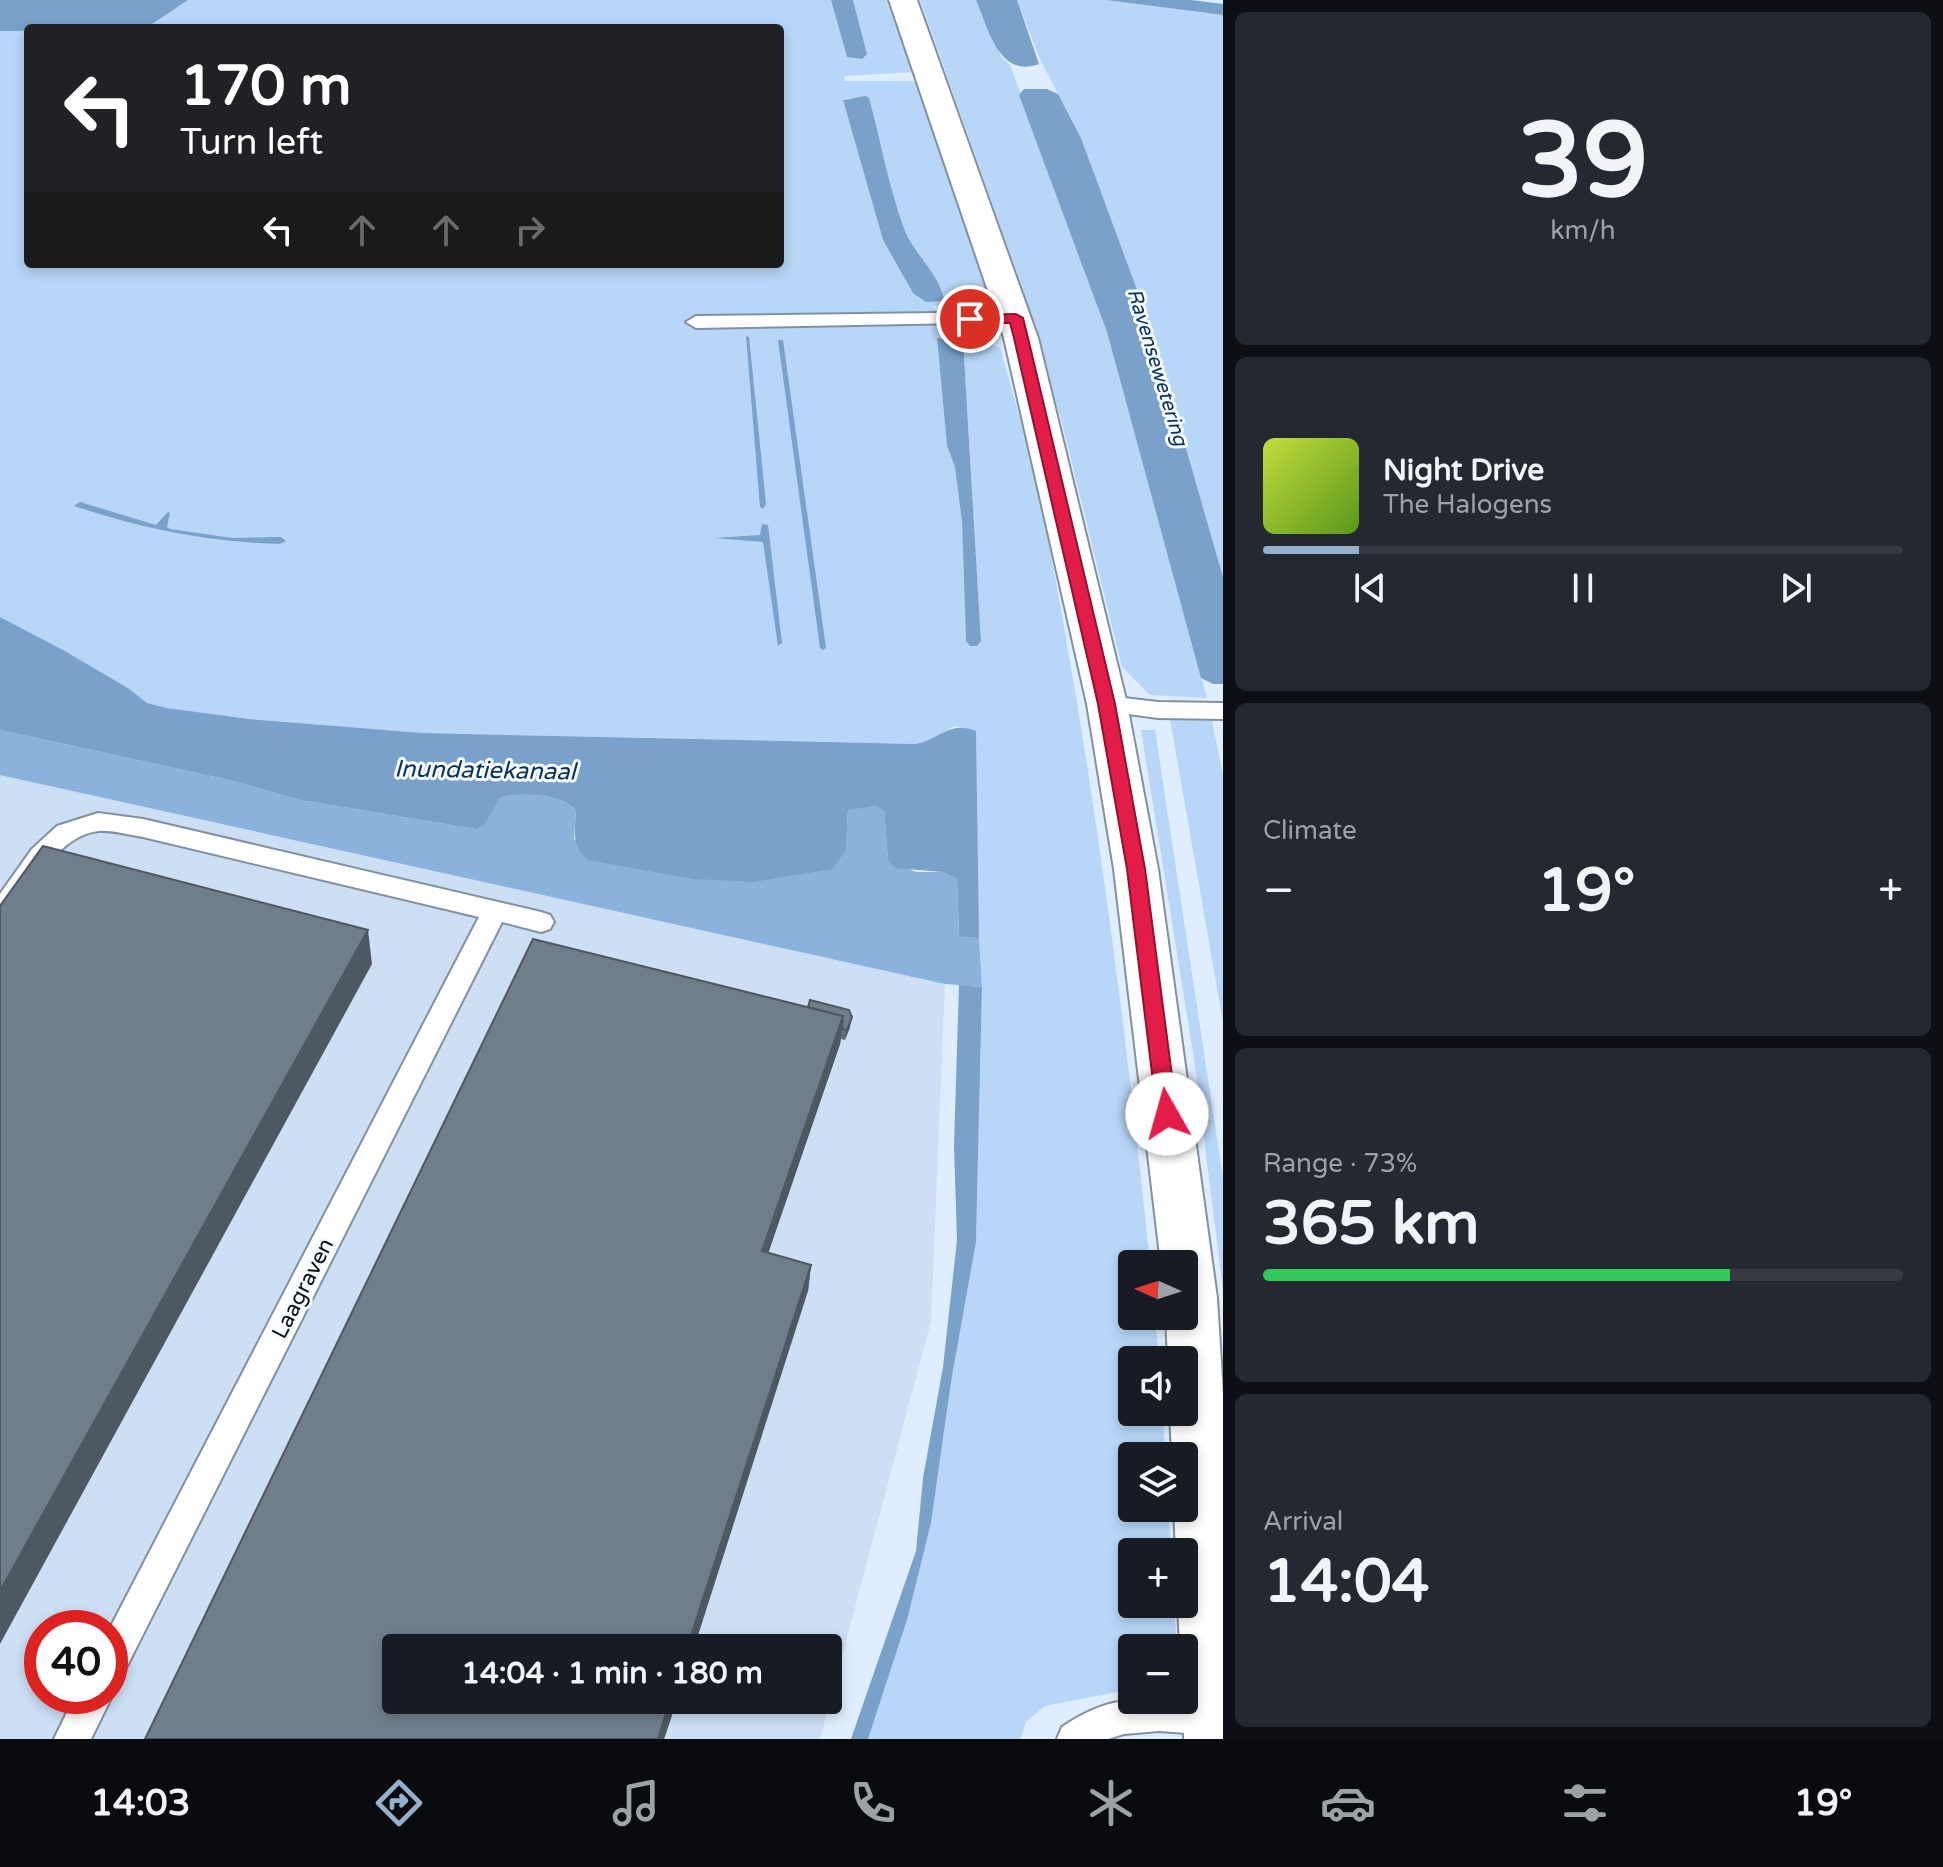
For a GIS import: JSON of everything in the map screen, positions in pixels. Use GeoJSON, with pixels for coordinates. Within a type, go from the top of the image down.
{"type":"FeatureCollection","features":[{"type":"Feature","properties":{"kind":"street"},"geometry":{"type":"LineString","coordinates":[[903,0],[1016,318],[1107,704],[1136,869],[1191,1298],[1214,1728]]}},
{"type":"Feature","properties":{"kind":"lane"},"geometry":{"type":"LineString","coordinates":[[696,322],[1016,318]]}},
{"type":"Feature","properties":{"kind":"lane"},"geometry":{"type":"LineString","coordinates":[[1107,704],[1223,711]]}},
{"type":"Feature","properties":{"kind":"lane"},"geometry":{"type":"LineString","coordinates":[[0,914],[44,853],[65,831],[98,822],[143,828],[541,922]]}},
{"type":"Feature","properties":{"kind":"lane","name":"Laagraven"},"geometry":{"type":"LineString","coordinates":[[128,1629],[495,911]]}},
{"type":"Feature","properties":{"kind":"lane"},"geometry":{"type":"LineString","coordinates":[[1075,1739],[1118,1716],[1161,1711],[1214,1728]]}},
{"type":"Feature","properties":{"kind":"lane"},"geometry":{"type":"LineString","coordinates":[[72,1739],[85,1714]]}},
{"type":"Feature","properties":{"kind":"shaded area"},"geometry":{"type":"Polygon","coordinates":[[[0,0],[831,0],[846,54],[859,59],[867,54],[853,0],[886,0],[914,72],[845,76],[844,81],[911,81],[918,84],[988,288],[986,294],[963,303],[931,306],[957,331],[937,339],[947,446],[955,467],[962,522],[966,641],[977,646],[981,644],[963,340],[1000,347],[1036,479],[1075,688],[1104,880],[1148,1250],[1118,1250],[1118,1330],[1156,1330],[1158,1346],[1118,1346],[1118,1426],[1164,1426],[1164,1442],[1118,1442],[1118,1522],[1169,1522],[1170,1538],[1118,1538],[1118,1618],[1175,1618],[1176,1634],[1118,1634],[1118,1692],[1045,1706],[1026,1722],[1020,1739],[868,1739],[907,1620],[931,1523],[951,1382],[976,1242],[982,987],[977,908],[976,731],[954,726],[929,742],[915,744],[423,733],[249,719],[147,703],[128,688],[0,617],[0,0]],[[846,98],[843,100],[883,240],[913,293],[926,302],[943,301],[933,274],[905,231],[869,98],[846,98]]]}},
{"type":"Feature","properties":{"kind":"shaded area"},"geometry":{"type":"Polygon","coordinates":[[[920,0],[976,0],[1002,58],[1010,65],[1107,332],[1207,698],[1150,695],[1122,667],[1063,427],[1022,287],[920,0]]]}},
{"type":"Feature","properties":{"kind":"shaded area"},"geometry":{"type":"Polygon","coordinates":[[[1017,0],[1106,0],[1223,15],[1223,577],[1153,333],[1081,138],[1040,59],[1017,0]]]}},
{"type":"Feature","properties":{"kind":"shaded area"},"geometry":{"type":"Polygon","coordinates":[[[1170,719],[1212,721],[1223,775],[1223,1022],[1170,719]]]}},
{"type":"Feature","properties":{"kind":"shaded area"},"geometry":{"type":"Polygon","coordinates":[[[0,730],[945,984],[931,1321],[842,1656],[842,1634],[382,1634],[382,1714],[827,1714],[820,1739],[0,1739],[0,730]]]}},
{"type":"Feature","properties":{"kind":"shaded area"},"geometry":{"type":"Polygon","coordinates":[[[0,730],[229,780],[300,800],[476,829],[484,824],[501,797],[541,796],[561,801],[576,811],[574,840],[825,869],[833,869],[846,851],[848,809],[876,806],[884,809],[888,860],[916,872],[943,872],[957,879],[959,937],[979,938],[982,987],[945,984],[0,775],[0,730]]]}},
{"type":"Feature","properties":{"kind":"shaded area"},"geometry":{"type":"Polygon","coordinates":[[[1141,730],[1155,730],[1223,1178],[1223,1291],[1195,1065],[1141,730]]]}},
{"type":"Feature","properties":{"kind":"water"},"geometry":{"type":"Polygon","coordinates":[[[0,0],[188,0],[152,24],[24,24],[24,30],[0,31],[0,0]]]}},
{"type":"Feature","properties":{"kind":"water"},"geometry":{"type":"Polygon","coordinates":[[[831,0],[853,0],[867,54],[862,59],[847,57],[831,0]]]}},
{"type":"Feature","properties":{"kind":"water"},"geometry":{"type":"Polygon","coordinates":[[[976,0],[1017,0],[1039,64],[1025,67],[1005,58],[991,37],[976,0]]]}},
{"type":"Feature","properties":{"kind":"water"},"geometry":{"type":"Polygon","coordinates":[[[1106,0],[1191,0],[1223,4],[1223,15],[1106,0]]]}},
{"type":"Feature","properties":{"kind":"water","name":"Ravensewetering"},"geometry":{"type":"Polygon","coordinates":[[[1024,89],[1047,89],[1058,94],[1081,138],[1153,333],[1223,577],[1223,684],[1213,684],[1201,678],[1107,332],[1019,95],[1024,89]]]}},
{"type":"Feature","properties":{"kind":"water"},"geometry":{"type":"Polygon","coordinates":[[[869,98],[905,231],[938,282],[944,301],[926,302],[913,293],[883,240],[843,100],[869,98]]]}},
{"type":"Feature","properties":{"kind":"water"},"geometry":{"type":"Polygon","coordinates":[[[746,336],[749,337],[766,504],[763,509],[760,507],[746,336]]]}},
{"type":"Feature","properties":{"kind":"water"},"geometry":{"type":"Polygon","coordinates":[[[937,338],[963,340],[981,642],[977,646],[970,646],[966,641],[962,522],[955,467],[947,446],[937,338]]]}},
{"type":"Feature","properties":{"kind":"water"},"geometry":{"type":"Polygon","coordinates":[[[778,340],[783,340],[826,648],[823,650],[820,648],[778,340]]]}},
{"type":"Feature","properties":{"kind":"water"},"geometry":{"type":"Polygon","coordinates":[[[80,502],[156,525],[168,512],[167,527],[170,529],[232,538],[281,537],[286,541],[280,544],[253,543],[176,533],[74,506],[80,502]]]}},
{"type":"Feature","properties":{"kind":"water"},"geometry":{"type":"Polygon","coordinates":[[[762,524],[768,525],[782,643],[778,646],[763,542],[714,538],[760,535],[762,524]]]}},
{"type":"Feature","properties":{"kind":"water","name":"Inundatiekanaal"},"geometry":{"type":"Polygon","coordinates":[[[0,617],[128,688],[147,703],[249,719],[423,733],[915,744],[951,729],[967,728],[976,731],[979,938],[959,937],[957,879],[943,872],[895,868],[888,860],[884,810],[876,806],[848,810],[846,851],[833,869],[753,882],[694,879],[588,860],[576,844],[576,811],[570,805],[552,798],[530,795],[501,797],[484,825],[476,829],[300,800],[229,780],[0,730],[0,617]]]}},
{"type":"Feature","properties":{"kind":"water"},"geometry":{"type":"Polygon","coordinates":[[[959,985],[982,987],[976,1242],[951,1382],[931,1523],[907,1620],[868,1739],[851,1739],[916,1551],[923,1478],[943,1367],[957,1240],[954,1146],[959,985]]]}},
{"type":"Feature","properties":{"kind":"building"},"geometry":{"type":"Polygon","coordinates":[[[43,846],[368,930],[0,1591],[0,906],[43,846]]]}},
{"type":"Feature","properties":{"kind":"building"},"geometry":{"type":"Polygon","coordinates":[[[533,939],[843,1016],[762,1251],[811,1265],[692,1634],[382,1634],[382,1714],[666,1714],[658,1739],[145,1739],[533,939]]]}},
{"type":"Feature","properties":{"kind":"building"},"geometry":{"type":"Polygon","coordinates":[[[810,1000],[849,1010],[852,1017],[847,1030],[842,1029],[843,1016],[808,1007],[810,1000]]]}},
{"type":"Feature","properties":{"kind":"route"},"geometry":{"type":"LineString","coordinates":[[970,319],[1016,318],[1021,338],[1107,704],[1136,869],[1167,1114]]}}]}
